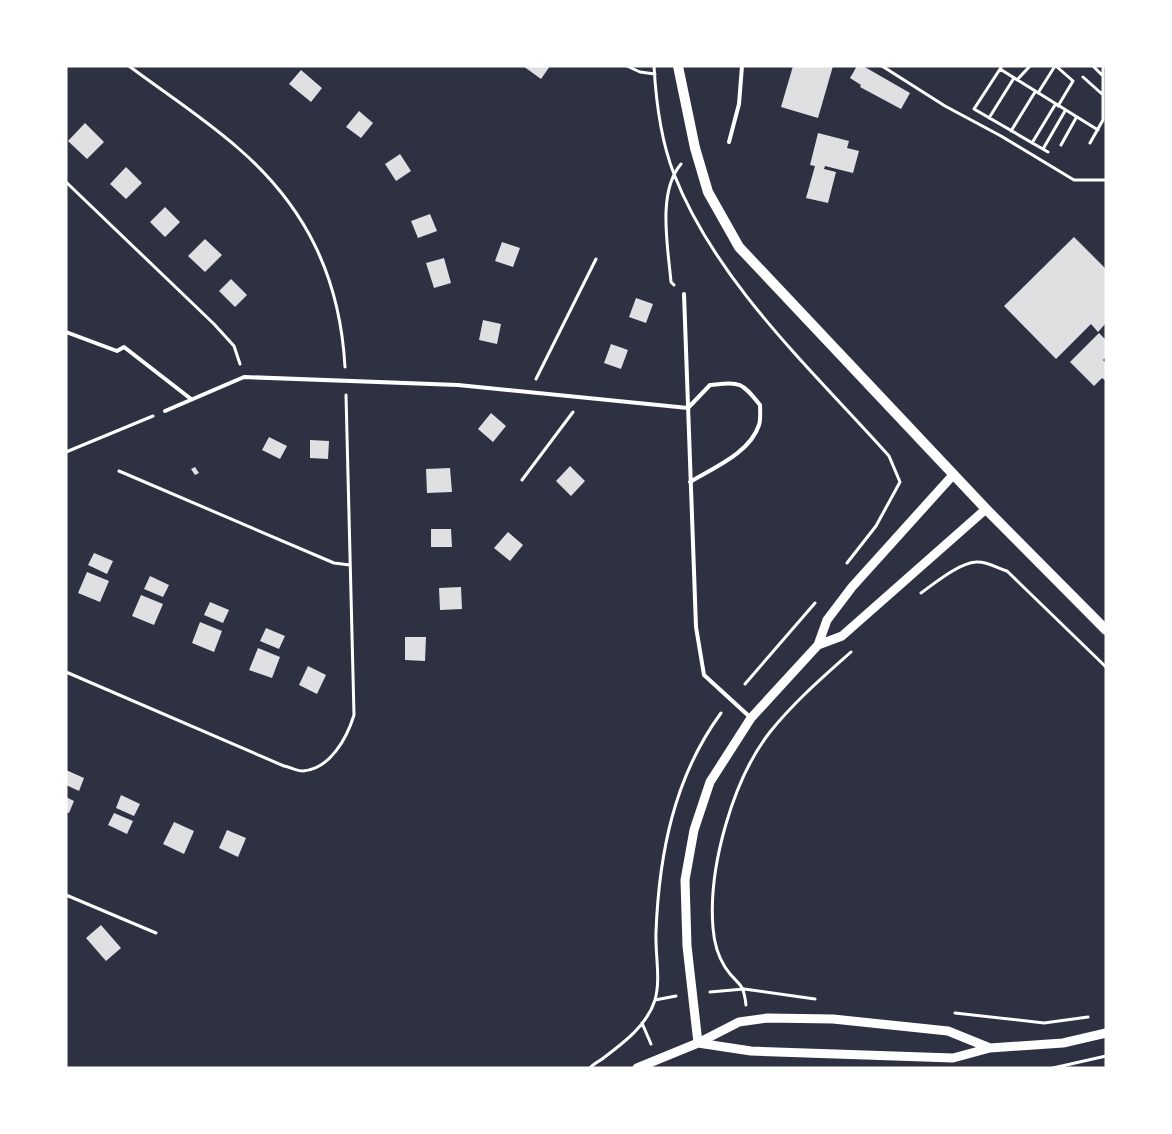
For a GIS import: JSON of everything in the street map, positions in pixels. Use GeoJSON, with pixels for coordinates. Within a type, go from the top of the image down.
{"type":"FeatureCollection","features":[{"type":"Feature","properties":{"kind":"main road"},"geometry":{"type":"LineString","coordinates":[[678,66],[678,76],[695,148],[708,192],[739,248],[986,509],[1106,630]]}},
{"type":"Feature","properties":{"kind":"street"},"geometry":{"type":"LineString","coordinates":[[698,1043],[687,946],[685,880],[694,830],[710,782],[751,718],[818,645],[827,620],[852,587],[953,474]]}},
{"type":"Feature","properties":{"kind":"street"},"geometry":{"type":"LineString","coordinates":[[818,645],[842,636],[986,509]]}},
{"type":"Feature","properties":{"kind":"street"},"geometry":{"type":"LineString","coordinates":[[637,1068],[698,1043],[739,1022],[767,1018],[833,1019],[948,1031],[990,1048]]}},
{"type":"Feature","properties":{"kind":"street"},"geometry":{"type":"LineString","coordinates":[[698,1043],[751,1051],[953,1058],[990,1048],[1063,1043],[1106,1033]]}},
{"type":"Feature","properties":{"kind":"lane"},"geometry":{"type":"LineString","coordinates":[[729,142],[740,104],[742,66]]}},
{"type":"Feature","properties":{"kind":"lane"},"geometry":{"type":"LineString","coordinates":[[684,294],[696,627],[704,675],[751,718]]}},
{"type":"Feature","properties":{"kind":"lane"},"geometry":{"type":"LineString","coordinates":[[66,332],[117,351],[124,347],[190,399]]}},
{"type":"Feature","properties":{"kind":"lane"},"geometry":{"type":"LineString","coordinates":[[165,411],[244,377],[458,385],[688,408]]}},
{"type":"Feature","properties":{"kind":"lane"},"geometry":{"type":"LineString","coordinates":[[688,408],[710,385],[735,382],[749,391],[760,405],[760,424],[750,441],[728,460],[690,482]]}},
{"type":"Feature","properties":{"kind":"path"},"geometry":{"type":"LineString","coordinates":[[66,672],[284,766],[301,771],[314,768],[327,760],[349,731],[354,715],[344,342],[335,296],[327,268],[289,203],[238,148],[128,66]]}},
{"type":"Feature","properties":{"kind":"path"},"geometry":{"type":"LineString","coordinates":[[627,66],[640,72],[655,74]]}},
{"type":"Feature","properties":{"kind":"path"},"geometry":{"type":"LineString","coordinates":[[654,66],[658,112],[673,173],[714,253],[754,305],[889,456],[900,482],[876,526],[846,564]]}},
{"type":"Feature","properties":{"kind":"path"},"geometry":{"type":"LineString","coordinates":[[882,66],[945,106],[1001,136],[1074,180],[1106,180]]}},
{"type":"Feature","properties":{"kind":"path"},"geometry":{"type":"LineString","coordinates":[[989,118],[1015,79],[1030,66]]}},
{"type":"Feature","properties":{"kind":"path"},"geometry":{"type":"LineString","coordinates":[[1011,131],[1055,66],[1073,81],[1032,143]]}},
{"type":"Feature","properties":{"kind":"path"},"geometry":{"type":"LineString","coordinates":[[1093,66],[1102,76]]}},
{"type":"Feature","properties":{"kind":"path"},"geometry":{"type":"LineString","coordinates":[[1090,143],[1102,120],[1103,66]]}},
{"type":"Feature","properties":{"kind":"path"},"geometry":{"type":"LineString","coordinates":[[1048,152],[974,109],[1001,67],[1015,79],[1056,106],[1098,130]]}},
{"type":"Feature","properties":{"kind":"path"},"geometry":{"type":"LineString","coordinates":[[1082,77],[1103,94]]}},
{"type":"Feature","properties":{"kind":"path"},"geometry":{"type":"LineString","coordinates":[[1043,149],[1065,111]]}},
{"type":"Feature","properties":{"kind":"path"},"geometry":{"type":"LineString","coordinates":[[1061,145],[1076,118]]}},
{"type":"Feature","properties":{"kind":"path"},"geometry":{"type":"LineString","coordinates":[[684,294],[671,282],[667,195],[673,173],[695,148]]}},
{"type":"Feature","properties":{"kind":"path"},"geometry":{"type":"LineString","coordinates":[[66,182],[221,331],[234,346],[244,377]]}},
{"type":"Feature","properties":{"kind":"path"},"geometry":{"type":"LineString","coordinates":[[528,392],[596,259]]}},
{"type":"Feature","properties":{"kind":"path"},"geometry":{"type":"LineString","coordinates":[[522,480],[572,414],[581,398]]}},
{"type":"Feature","properties":{"kind":"path"},"geometry":{"type":"LineString","coordinates":[[66,452],[165,411]]}},
{"type":"Feature","properties":{"kind":"path"},"geometry":{"type":"LineString","coordinates":[[119,471],[334,563],[350,565]]}},
{"type":"Feature","properties":{"kind":"path"},"geometry":{"type":"LineString","coordinates":[[916,596],[944,576],[975,562],[986,562],[1006,572],[1106,667]]}},
{"type":"Feature","properties":{"kind":"path"},"geometry":{"type":"LineString","coordinates":[[745,684],[816,602]]}},
{"type":"Feature","properties":{"kind":"path"},"geometry":{"type":"LineString","coordinates":[[745,996],[744,989],[725,968],[718,955],[713,928],[713,888],[722,841],[734,803],[752,760],[769,733],[786,713],[856,648]]}},
{"type":"Feature","properties":{"kind":"path"},"geometry":{"type":"LineString","coordinates":[[66,895],[156,934]]}},
{"type":"Feature","properties":{"kind":"path"},"geometry":{"type":"LineString","coordinates":[[733,990],[744,989]]}},
{"type":"Feature","properties":{"kind":"path"},"geometry":{"type":"LineString","coordinates":[[590,1068],[634,1034],[655,1000],[666,997]]}},
{"type":"Feature","properties":{"kind":"path"},"geometry":{"type":"LineString","coordinates":[[997,1018],[1044,1023],[1091,1017]]}},
{"type":"Feature","properties":{"kind":"path"},"geometry":{"type":"LineString","coordinates":[[642,1023],[646,1034]]}},
{"type":"Feature","properties":{"kind":"path"},"geometry":{"type":"LineString","coordinates":[[1053,1068],[1106,1056]]}},
{"type":"Feature","properties":{"kind":"building"},"geometry":{"type":"Polygon","coordinates":[[[523,66],[550,66],[541,79],[523,66]]]}},
{"type":"Feature","properties":{"kind":"building"},"geometry":{"type":"Polygon","coordinates":[[[793,66],[833,66],[818,118],[781,107],[793,66]]]}},
{"type":"Feature","properties":{"kind":"building"},"geometry":{"type":"Polygon","coordinates":[[[857,66],[863,66],[910,93],[901,109],[860,87],[861,85],[850,78],[857,66]]]}},
{"type":"Feature","properties":{"kind":"building"},"geometry":{"type":"Polygon","coordinates":[[[301,70],[322,88],[311,102],[289,84],[301,70]]]}},
{"type":"Feature","properties":{"kind":"building"},"geometry":{"type":"Polygon","coordinates":[[[359,111],[373,123],[361,138],[346,127],[359,111]]]}},
{"type":"Feature","properties":{"kind":"building"},"geometry":{"type":"Polygon","coordinates":[[[85,123],[104,142],[87,159],[68,141],[85,123]]]}},
{"type":"Feature","properties":{"kind":"building"},"geometry":{"type":"Polygon","coordinates":[[[818,133],[849,141],[847,148],[859,151],[853,173],[825,166],[824,169],[836,172],[828,203],[806,198],[815,166],[810,165],[818,133]]]}},
{"type":"Feature","properties":{"kind":"building"},"geometry":{"type":"Polygon","coordinates":[[[400,154],[411,171],[396,181],[385,164],[400,154]]]}},
{"type":"Feature","properties":{"kind":"building"},"geometry":{"type":"Polygon","coordinates":[[[126,167],[142,183],[126,199],[110,184],[126,167]]]}},
{"type":"Feature","properties":{"kind":"building"},"geometry":{"type":"Polygon","coordinates":[[[165,207],[180,222],[165,237],[150,222],[165,207]]]}},
{"type":"Feature","properties":{"kind":"building"},"geometry":{"type":"Polygon","coordinates":[[[430,214],[437,231],[418,238],[411,221],[430,214]]]}},
{"type":"Feature","properties":{"kind":"building"},"geometry":{"type":"Polygon","coordinates":[[[1074,237],[1106,269],[1106,323],[1098,332],[1091,324],[1056,359],[1004,306],[1074,237]]]}},
{"type":"Feature","properties":{"kind":"building"},"geometry":{"type":"Polygon","coordinates":[[[205,239],[222,255],[205,272],[188,256],[205,239]]]}},
{"type":"Feature","properties":{"kind":"building"},"geometry":{"type":"Polygon","coordinates":[[[502,242],[520,248],[513,267],[495,261],[502,242]]]}},
{"type":"Feature","properties":{"kind":"building"},"geometry":{"type":"Polygon","coordinates":[[[444,258],[451,283],[434,288],[426,263],[444,258]]]}},
{"type":"Feature","properties":{"kind":"building"},"geometry":{"type":"Polygon","coordinates":[[[231,279],[247,295],[235,307],[219,291],[231,279]]]}},
{"type":"Feature","properties":{"kind":"building"},"geometry":{"type":"Polygon","coordinates":[[[636,298],[653,304],[646,323],[629,317],[636,298]]]}},
{"type":"Feature","properties":{"kind":"building"},"geometry":{"type":"Polygon","coordinates":[[[483,320],[501,324],[497,344],[479,340],[483,320]]]}},
{"type":"Feature","properties":{"kind":"building"},"geometry":{"type":"Polygon","coordinates":[[[1099,333],[1106,340],[1106,357],[1103,360],[1106,363],[1106,381],[1102,378],[1094,386],[1070,362],[1099,333]]]}},
{"type":"Feature","properties":{"kind":"building"},"geometry":{"type":"Polygon","coordinates":[[[611,344],[628,350],[621,369],[604,363],[611,344]]]}},
{"type":"Feature","properties":{"kind":"building"},"geometry":{"type":"Polygon","coordinates":[[[491,413],[506,426],[493,442],[478,429],[491,413]]]}},
{"type":"Feature","properties":{"kind":"building"},"geometry":{"type":"Polygon","coordinates":[[[269,437],[287,446],[280,459],[262,450],[269,437]]]}},
{"type":"Feature","properties":{"kind":"building"},"geometry":{"type":"Polygon","coordinates":[[[310,440],[329,441],[328,459],[310,458],[310,440]]]}},
{"type":"Feature","properties":{"kind":"building"},"geometry":{"type":"Polygon","coordinates":[[[570,466],[585,481],[571,496],[556,481],[570,466]]]}},
{"type":"Feature","properties":{"kind":"building"},"geometry":{"type":"Polygon","coordinates":[[[195,467],[199,473],[195,475],[191,469],[195,467]]]}},
{"type":"Feature","properties":{"kind":"building"},"geometry":{"type":"Polygon","coordinates":[[[450,468],[452,492],[427,493],[426,469],[450,468]]]}},
{"type":"Feature","properties":{"kind":"building"},"geometry":{"type":"Polygon","coordinates":[[[431,529],[451,529],[452,547],[431,547],[431,529]]]}},
{"type":"Feature","properties":{"kind":"building"},"geometry":{"type":"Polygon","coordinates":[[[508,532],[523,545],[510,561],[494,548],[508,532]]]}},
{"type":"Feature","properties":{"kind":"building"},"geometry":{"type":"Polygon","coordinates":[[[94,553],[113,561],[107,574],[88,565],[94,553]]]}},
{"type":"Feature","properties":{"kind":"building"},"geometry":{"type":"Polygon","coordinates":[[[87,572],[109,581],[100,602],[78,593],[87,572]]]}},
{"type":"Feature","properties":{"kind":"building"},"geometry":{"type":"Polygon","coordinates":[[[150,576],[169,585],[163,597],[144,589],[150,576]]]}},
{"type":"Feature","properties":{"kind":"building"},"geometry":{"type":"Polygon","coordinates":[[[461,587],[462,609],[440,610],[439,588],[461,587]]]}},
{"type":"Feature","properties":{"kind":"building"},"geometry":{"type":"Polygon","coordinates":[[[141,595],[163,604],[154,625],[132,616],[141,595]]]}},
{"type":"Feature","properties":{"kind":"building"},"geometry":{"type":"Polygon","coordinates":[[[210,602],[229,610],[223,623],[204,615],[210,602]]]}},
{"type":"Feature","properties":{"kind":"building"},"geometry":{"type":"Polygon","coordinates":[[[200,622],[222,631],[214,652],[192,643],[200,622]]]}},
{"type":"Feature","properties":{"kind":"building"},"geometry":{"type":"Polygon","coordinates":[[[266,628],[285,636],[279,649],[260,641],[266,628]]]}},
{"type":"Feature","properties":{"kind":"building"},"geometry":{"type":"Polygon","coordinates":[[[405,637],[426,637],[425,661],[405,660],[405,637]]]}},
{"type":"Feature","properties":{"kind":"building"},"geometry":{"type":"Polygon","coordinates":[[[258,648],[280,657],[272,678],[249,670],[258,648]]]}},
{"type":"Feature","properties":{"kind":"building"},"geometry":{"type":"Polygon","coordinates":[[[308,666],[326,675],[317,694],[299,685],[308,666]]]}},
{"type":"Feature","properties":{"kind":"building"},"geometry":{"type":"Polygon","coordinates":[[[66,770],[84,778],[79,791],[66,785],[66,770]]]}},
{"type":"Feature","properties":{"kind":"building"},"geometry":{"type":"Polygon","coordinates":[[[121,795],[140,804],[134,816],[116,808],[121,795]]]}},
{"type":"Feature","properties":{"kind":"building"},"geometry":{"type":"Polygon","coordinates":[[[66,797],[74,801],[69,813],[66,812],[66,797]]]}},
{"type":"Feature","properties":{"kind":"building"},"geometry":{"type":"Polygon","coordinates":[[[114,813],[133,821],[127,834],[108,825],[114,813]]]}},
{"type":"Feature","properties":{"kind":"building"},"geometry":{"type":"Polygon","coordinates":[[[174,822],[194,831],[184,854],[163,844],[174,822]]]}},
{"type":"Feature","properties":{"kind":"building"},"geometry":{"type":"Polygon","coordinates":[[[227,830],[246,838],[238,857],[219,848],[227,830]]]}},
{"type":"Feature","properties":{"kind":"building"},"geometry":{"type":"Polygon","coordinates":[[[101,925],[121,948],[106,961],[86,938],[101,925]]]}}]}
